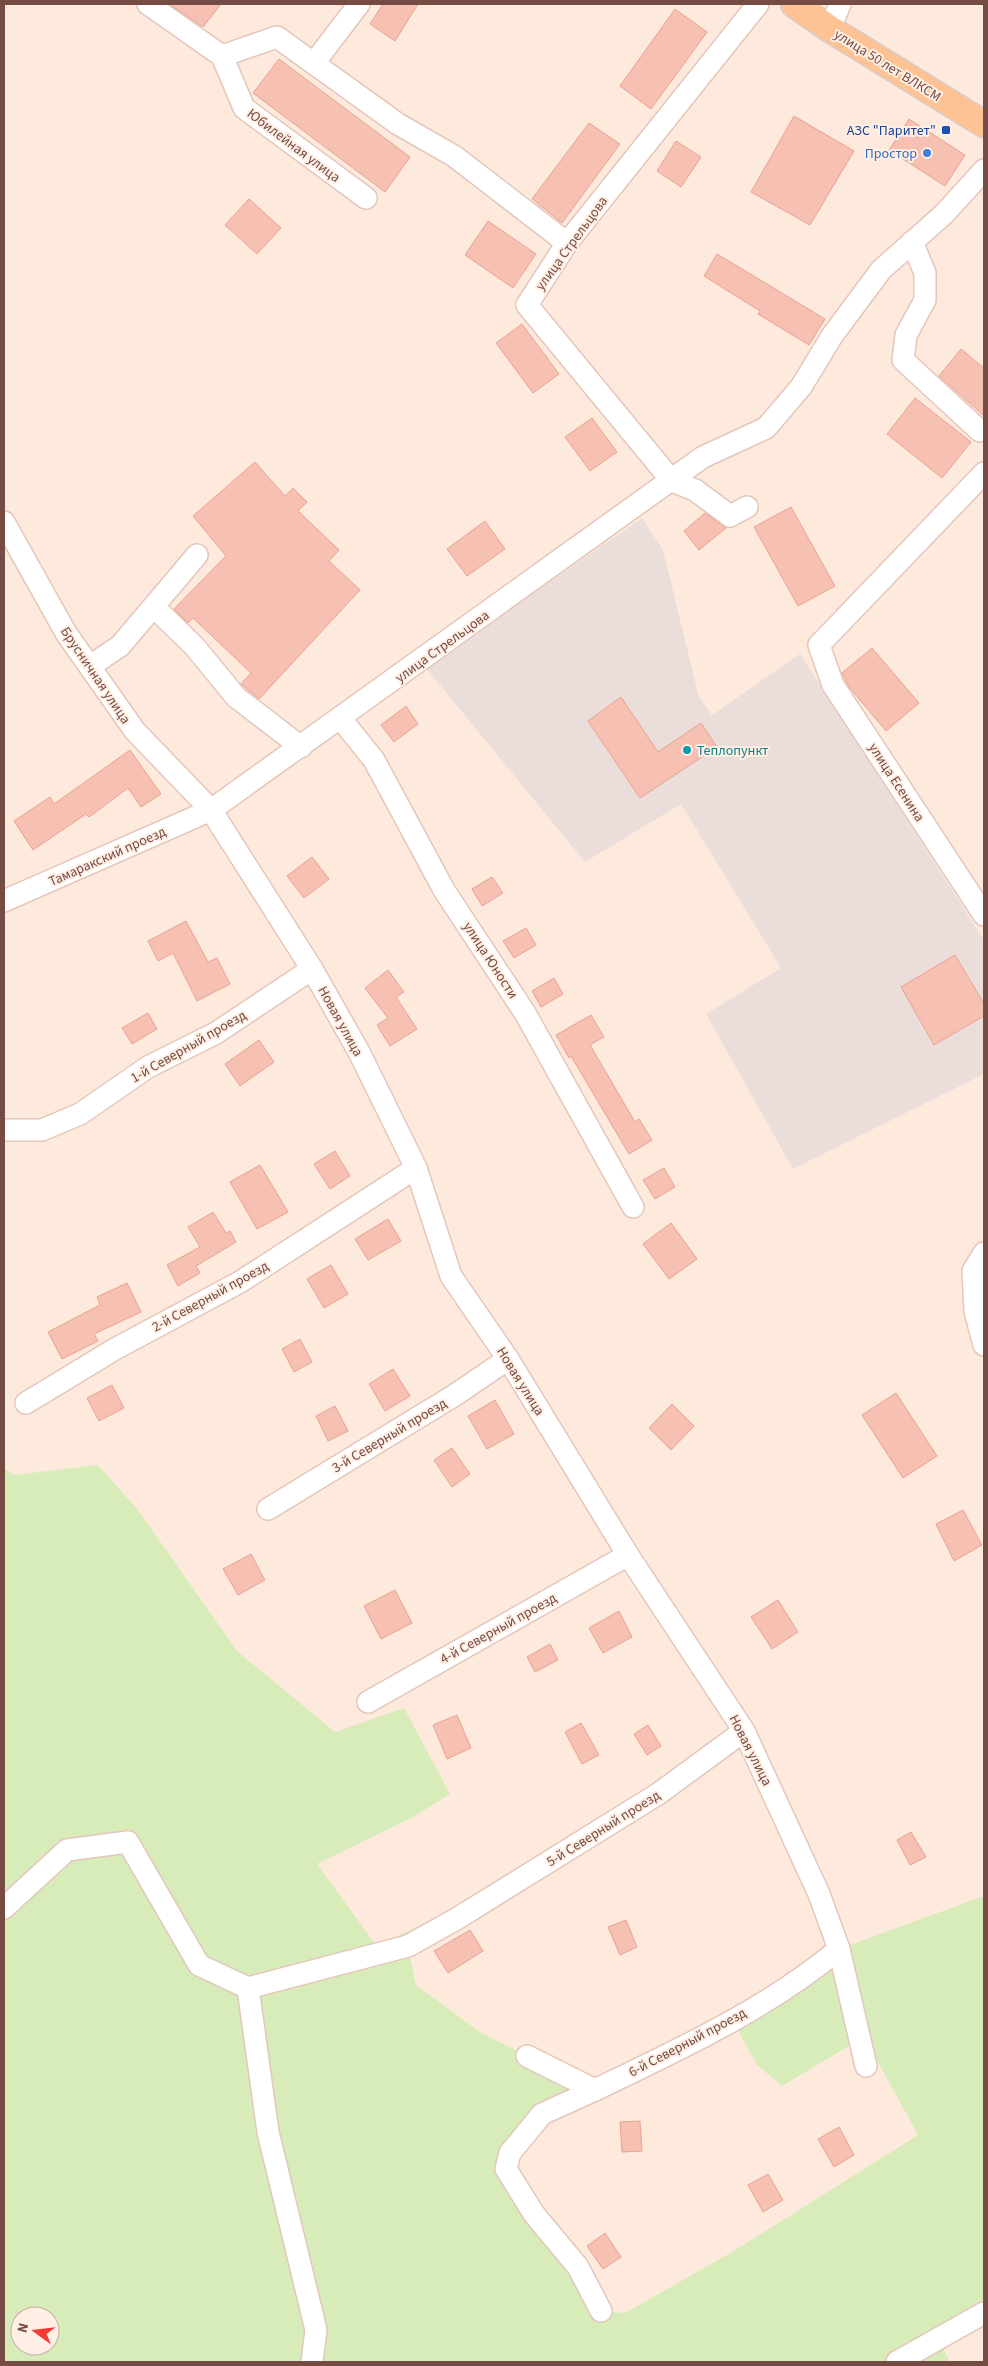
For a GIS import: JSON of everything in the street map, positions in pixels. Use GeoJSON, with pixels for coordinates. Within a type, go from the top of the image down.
{"type":"FeatureCollection","features":[{"type":"Feature","properties":{"kind":"main road","name":"улица 50 лет ВЛКСМ"},"geometry":{"type":"LineString","coordinates":[[794,4],[830,29],[984,124]]}},
{"type":"Feature","properties":{"kind":"street"},"geometry":{"type":"LineString","coordinates":[[148,4],[222,56],[277,37],[398,124],[454,156],[568,244]]}},
{"type":"Feature","properties":{"kind":"street"},"geometry":{"type":"LineString","coordinates":[[314,63],[359,4]]}},
{"type":"Feature","properties":{"kind":"street","name":"улица Стрельцова"},"geometry":{"type":"LineString","coordinates":[[672,481],[527,305],[568,244],[758,4]]}},
{"type":"Feature","properties":{"kind":"street"},"geometry":{"type":"LineString","coordinates":[[830,29],[840,4]]}},
{"type":"Feature","properties":{"kind":"street","name":"Юбилейная улица"},"geometry":{"type":"LineString","coordinates":[[222,56],[244,108],[366,198]]}},
{"type":"Feature","properties":{"kind":"street","name":"улица Стрельцова"},"geometry":{"type":"LineString","coordinates":[[211,810],[341,719],[703,457],[766,428],[801,387],[832,336],[881,270],[944,214],[984,170]]}},
{"type":"Feature","properties":{"kind":"street"},"geometry":{"type":"LineString","coordinates":[[912,242],[925,273],[925,300],[906,335],[903,360],[980,431]]}},
{"type":"Feature","properties":{"kind":"street","name":"улица Есенина"},"geometry":{"type":"LineString","coordinates":[[984,473],[819,644],[833,685],[984,915]]}},
{"type":"Feature","properties":{"kind":"street"},"geometry":{"type":"LineString","coordinates":[[672,481],[695,490],[730,516],[747,507]]}},
{"type":"Feature","properties":{"kind":"street","name":"Брусничная улица"},"geometry":{"type":"LineString","coordinates":[[4,522],[66,633],[135,731],[211,810]]}},
{"type":"Feature","properties":{"kind":"street"},"geometry":{"type":"LineString","coordinates":[[90,666],[120,646],[197,555]]}},
{"type":"Feature","properties":{"kind":"street"},"geometry":{"type":"LineString","coordinates":[[154,607],[195,648],[236,697],[301,747]]}},
{"type":"Feature","properties":{"kind":"street","name":"улица Юности"},"geometry":{"type":"LineString","coordinates":[[341,719],[374,760],[444,890],[525,1013],[633,1207]]}},
{"type":"Feature","properties":{"kind":"street","name":"Тамаракский проезд"},"geometry":{"type":"LineString","coordinates":[[4,901],[211,810]]}},
{"type":"Feature","properties":{"kind":"street","name":"Новая улица"},"geometry":{"type":"LineString","coordinates":[[211,810],[312,969],[360,1052],[416,1168],[451,1276],[508,1359],[628,1555],[744,1731],[819,1894],[839,1948],[866,2066]]}},
{"type":"Feature","properties":{"kind":"street","name":"1-й Северный проезд"},"geometry":{"type":"LineString","coordinates":[[4,1130],[42,1130],[80,1114],[148,1067],[216,1033],[312,969]]}},
{"type":"Feature","properties":{"kind":"street","name":"2-й Северный проезд"},"geometry":{"type":"LineString","coordinates":[[26,1403],[114,1349],[240,1282],[416,1168]]}},
{"type":"Feature","properties":{"kind":"street"},"geometry":{"type":"LineString","coordinates":[[984,1254],[973,1271],[974,1311],[984,1345]]}},
{"type":"Feature","properties":{"kind":"street","name":"3-й Северный проезд"},"geometry":{"type":"LineString","coordinates":[[268,1509],[455,1395],[508,1359]]}},
{"type":"Feature","properties":{"kind":"street","name":"4-й Северный проезд"},"geometry":{"type":"LineString","coordinates":[[368,1702],[628,1555]]}},
{"type":"Feature","properties":{"kind":"street","name":"5-й Северный проезд"},"geometry":{"type":"LineString","coordinates":[[248,1988],[408,1946],[458,1918],[658,1794],[744,1731]]}},
{"type":"Feature","properties":{"kind":"street"},"geometry":{"type":"LineString","coordinates":[[4,1908],[67,1850],[128,1842],[199,1965],[248,1988],[268,2132],[316,2330],[312,2362]]}},
{"type":"Feature","properties":{"kind":"street","name":"6-й Северный проезд"},"geometry":{"type":"LineString","coordinates":[[601,2311],[578,2267],[534,2214],[506,2169],[510,2153],[542,2114],[595,2090],[732,2020],[820,1965],[839,1948]]}},
{"type":"Feature","properties":{"kind":"street"},"geometry":{"type":"LineString","coordinates":[[527,2056],[595,2090]]}},
{"type":"Feature","properties":{"kind":"street"},"geometry":{"type":"LineString","coordinates":[[897,2362],[984,2313]]}},
{"type":"Feature","properties":{"kind":"shaded area"},"geometry":{"type":"Polygon","coordinates":[[[642,518],[663,550],[699,697],[712,715],[800,654],[984,940],[984,1074],[793,1169],[706,1014],[781,968],[681,804],[585,862],[426,668],[642,518]]]}},
{"type":"Feature","properties":{"kind":"green space"},"geometry":{"type":"Polygon","coordinates":[[[98,1465],[138,1510],[237,1651],[335,1732],[404,1708],[450,1794],[413,1817],[317,1864],[376,1945],[418,1927],[406,1939],[416,1985],[480,2032],[595,2090],[542,2114],[506,2169],[601,2311],[625,2313],[732,2252],[918,2135],[864,2037],[782,2086],[757,2065],[732,2020],[839,1949],[984,1896],[984,2313],[938,2339],[950,2362],[4,2362],[4,1468],[14,1475],[98,1465]]]}},
{"type":"Feature","properties":{"kind":"building"},"geometry":{"type":"Polygon","coordinates":[[[169,4],[221,4],[203,27],[169,4]]]}},
{"type":"Feature","properties":{"kind":"building"},"geometry":{"type":"Polygon","coordinates":[[[383,4],[418,4],[395,41],[370,24],[383,4]]]}},
{"type":"Feature","properties":{"kind":"building"},"geometry":{"type":"Polygon","coordinates":[[[675,9],[707,32],[651,109],[620,86],[675,9]]]}},
{"type":"Feature","properties":{"kind":"building"},"geometry":{"type":"Polygon","coordinates":[[[279,59],[410,157],[385,192],[253,93],[279,59]]]}},
{"type":"Feature","properties":{"kind":"building"},"geometry":{"type":"Polygon","coordinates":[[[794,116],[854,151],[810,225],[751,192],[794,116]]]}},
{"type":"Feature","properties":{"kind":"building","name":"Простор"},"geometry":{"type":"Polygon","coordinates":[[[909,119],[965,155],[945,186],[889,150],[909,119]]]}},
{"type":"Feature","properties":{"kind":"building"},"geometry":{"type":"Polygon","coordinates":[[[589,123],[620,144],[562,223],[532,199],[589,123]]]}},
{"type":"Feature","properties":{"kind":"building"},"geometry":{"type":"Polygon","coordinates":[[[676,141],[701,157],[681,187],[657,171],[676,141]]]}},
{"type":"Feature","properties":{"kind":"building"},"geometry":{"type":"Polygon","coordinates":[[[249,199],[281,228],[257,254],[225,225],[249,199]]]}},
{"type":"Feature","properties":{"kind":"building"},"geometry":{"type":"Polygon","coordinates":[[[488,221],[536,254],[513,288],[465,255],[488,221]]]}},
{"type":"Feature","properties":{"kind":"building"},"geometry":{"type":"Polygon","coordinates":[[[717,254],[825,319],[809,345],[758,314],[760,311],[704,276],[717,254]]]}},
{"type":"Feature","properties":{"kind":"building"},"geometry":{"type":"Polygon","coordinates":[[[522,324],[559,374],[533,393],[496,343],[522,324]]]}},
{"type":"Feature","properties":{"kind":"building"},"geometry":{"type":"Polygon","coordinates":[[[961,349],[984,368],[984,416],[939,376],[961,349]]]}},
{"type":"Feature","properties":{"kind":"building"},"geometry":{"type":"Polygon","coordinates":[[[915,398],[971,442],[942,478],[887,434],[915,398]]]}},
{"type":"Feature","properties":{"kind":"building"},"geometry":{"type":"Polygon","coordinates":[[[592,418],[617,452],[590,471],[565,437],[592,418]]]}},
{"type":"Feature","properties":{"kind":"building"},"geometry":{"type":"Polygon","coordinates":[[[255,462],[285,496],[293,488],[307,502],[298,511],[339,550],[329,561],[360,590],[259,699],[241,684],[251,673],[193,618],[188,623],[174,609],[226,556],[193,516],[255,462]]]}},
{"type":"Feature","properties":{"kind":"building"},"geometry":{"type":"Polygon","coordinates":[[[791,507],[835,586],[798,606],[754,527],[791,507]]]}},
{"type":"Feature","properties":{"kind":"building"},"geometry":{"type":"Polygon","coordinates":[[[705,513],[726,528],[699,550],[684,531],[705,513]]]}},
{"type":"Feature","properties":{"kind":"building"},"geometry":{"type":"Polygon","coordinates":[[[485,521],[505,549],[467,576],[447,549],[485,521]]]}},
{"type":"Feature","properties":{"kind":"building"},"geometry":{"type":"Polygon","coordinates":[[[872,648],[919,703],[886,731],[849,687],[842,673],[872,648]]]}},
{"type":"Feature","properties":{"kind":"building","name":"Теплопункт"},"geometry":{"type":"Polygon","coordinates":[[[621,697],[658,752],[701,723],[717,747],[640,798],[588,721],[621,697]]]}},
{"type":"Feature","properties":{"kind":"building"},"geometry":{"type":"Polygon","coordinates":[[[406,706],[418,724],[394,742],[381,725],[406,706]]]}},
{"type":"Feature","properties":{"kind":"building"},"geometry":{"type":"Polygon","coordinates":[[[130,750],[161,794],[141,807],[128,788],[89,817],[86,814],[33,850],[14,821],[50,797],[54,804],[130,750]]]}},
{"type":"Feature","properties":{"kind":"building"},"geometry":{"type":"Polygon","coordinates":[[[312,857],[329,879],[304,898],[287,876],[312,857]]]}},
{"type":"Feature","properties":{"kind":"building"},"geometry":{"type":"Polygon","coordinates":[[[492,877],[503,893],[482,906],[472,889],[492,877]]]}},
{"type":"Feature","properties":{"kind":"building"},"geometry":{"type":"Polygon","coordinates":[[[186,921],[208,962],[217,958],[230,984],[197,1001],[173,953],[158,961],[148,941],[186,921]]]}},
{"type":"Feature","properties":{"kind":"building"},"geometry":{"type":"Polygon","coordinates":[[[526,928],[536,945],[514,958],[503,941],[526,928]]]}},
{"type":"Feature","properties":{"kind":"building"},"geometry":{"type":"Polygon","coordinates":[[[955,955],[984,1004],[984,1016],[934,1045],[901,987],[955,955]]]}},
{"type":"Feature","properties":{"kind":"building"},"geometry":{"type":"Polygon","coordinates":[[[388,970],[404,992],[396,997],[417,1029],[390,1046],[377,1025],[388,1018],[365,988],[388,970]]]}},
{"type":"Feature","properties":{"kind":"building"},"geometry":{"type":"Polygon","coordinates":[[[554,978],[563,994],[541,1007],[532,991],[554,978]]]}},
{"type":"Feature","properties":{"kind":"building"},"geometry":{"type":"Polygon","coordinates":[[[148,1013],[157,1029],[132,1044],[122,1028],[148,1013]]]}},
{"type":"Feature","properties":{"kind":"building"},"geometry":{"type":"Polygon","coordinates":[[[591,1015],[604,1037],[590,1045],[635,1122],[639,1119],[652,1140],[629,1154],[571,1056],[569,1058],[556,1035],[591,1015]]]}},
{"type":"Feature","properties":{"kind":"building"},"geometry":{"type":"Polygon","coordinates":[[[259,1040],[274,1062],[240,1086],[225,1064],[259,1040]]]}},
{"type":"Feature","properties":{"kind":"building"},"geometry":{"type":"Polygon","coordinates":[[[335,1151],[350,1176],[330,1189],[314,1164],[335,1151]]]}},
{"type":"Feature","properties":{"kind":"building"},"geometry":{"type":"Polygon","coordinates":[[[260,1165],[288,1212],[257,1229],[230,1182],[260,1165]]]}},
{"type":"Feature","properties":{"kind":"building"},"geometry":{"type":"Polygon","coordinates":[[[664,1168],[675,1187],[655,1199],[643,1180],[664,1168]]]}},
{"type":"Feature","properties":{"kind":"building"},"geometry":{"type":"Polygon","coordinates":[[[213,1212],[226,1233],[230,1231],[236,1242],[196,1266],[200,1273],[178,1286],[167,1265],[200,1247],[188,1227],[213,1212]]]}},
{"type":"Feature","properties":{"kind":"building"},"geometry":{"type":"Polygon","coordinates":[[[388,1219],[401,1241],[368,1260],[355,1239],[388,1219]]]}},
{"type":"Feature","properties":{"kind":"building"},"geometry":{"type":"Polygon","coordinates":[[[671,1223],[697,1259],[669,1279],[643,1244],[671,1223]]]}},
{"type":"Feature","properties":{"kind":"building"},"geometry":{"type":"Polygon","coordinates":[[[331,1265],[348,1294],[324,1308],[307,1279],[331,1265]]]}},
{"type":"Feature","properties":{"kind":"building"},"geometry":{"type":"Polygon","coordinates":[[[127,1283],[141,1312],[94,1334],[98,1341],[62,1359],[48,1332],[100,1305],[97,1297],[127,1283]]]}},
{"type":"Feature","properties":{"kind":"building"},"geometry":{"type":"Polygon","coordinates":[[[300,1339],[312,1362],[294,1372],[282,1349],[300,1339]]]}},
{"type":"Feature","properties":{"kind":"building"},"geometry":{"type":"Polygon","coordinates":[[[393,1369],[410,1396],[385,1411],[369,1384],[393,1369]]]}},
{"type":"Feature","properties":{"kind":"building"},"geometry":{"type":"Polygon","coordinates":[[[112,1385],[124,1408],[99,1421],[87,1398],[112,1385]]]}},
{"type":"Feature","properties":{"kind":"building"},"geometry":{"type":"Polygon","coordinates":[[[896,1393],[937,1456],[903,1478],[862,1415],[896,1393]]]}},
{"type":"Feature","properties":{"kind":"building"},"geometry":{"type":"Polygon","coordinates":[[[495,1400],[514,1434],[487,1449],[468,1416],[495,1400]]]}},
{"type":"Feature","properties":{"kind":"building"},"geometry":{"type":"Polygon","coordinates":[[[672,1404],[694,1426],[671,1450],[649,1428],[672,1404]]]}},
{"type":"Feature","properties":{"kind":"building"},"geometry":{"type":"Polygon","coordinates":[[[335,1406],[348,1431],[328,1441],[316,1416],[335,1406]]]}},
{"type":"Feature","properties":{"kind":"building"},"geometry":{"type":"Polygon","coordinates":[[[452,1448],[470,1474],[452,1487],[434,1460],[452,1448]]]}},
{"type":"Feature","properties":{"kind":"building"},"geometry":{"type":"Polygon","coordinates":[[[963,1510],[982,1545],[954,1561],[936,1524],[963,1510]]]}},
{"type":"Feature","properties":{"kind":"building"},"geometry":{"type":"Polygon","coordinates":[[[251,1554],[265,1580],[238,1595],[223,1569],[251,1554]]]}},
{"type":"Feature","properties":{"kind":"building"},"geometry":{"type":"Polygon","coordinates":[[[395,1590],[412,1623],[381,1639],[364,1606],[395,1590]]]}},
{"type":"Feature","properties":{"kind":"building"},"geometry":{"type":"Polygon","coordinates":[[[778,1600],[798,1632],[772,1649],[751,1617],[778,1600]]]}},
{"type":"Feature","properties":{"kind":"building"},"geometry":{"type":"Polygon","coordinates":[[[619,1611],[632,1637],[603,1653],[589,1628],[619,1611]]]}},
{"type":"Feature","properties":{"kind":"building"},"geometry":{"type":"Polygon","coordinates":[[[550,1644],[558,1660],[535,1672],[527,1657],[550,1644]]]}},
{"type":"Feature","properties":{"kind":"building"},"geometry":{"type":"Polygon","coordinates":[[[457,1715],[471,1748],[447,1759],[433,1725],[457,1715]]]}},
{"type":"Feature","properties":{"kind":"building"},"geometry":{"type":"Polygon","coordinates":[[[581,1723],[599,1755],[582,1764],[565,1732],[581,1723]]]}},
{"type":"Feature","properties":{"kind":"building"},"geometry":{"type":"Polygon","coordinates":[[[648,1725],[661,1746],[647,1755],[634,1734],[648,1725]]]}},
{"type":"Feature","properties":{"kind":"building"},"geometry":{"type":"Polygon","coordinates":[[[911,1832],[926,1857],[910,1865],[897,1840],[911,1832]]]}},
{"type":"Feature","properties":{"kind":"building"},"geometry":{"type":"Polygon","coordinates":[[[626,1920],[637,1947],[620,1955],[608,1927],[626,1920]]]}},
{"type":"Feature","properties":{"kind":"building"},"geometry":{"type":"Polygon","coordinates":[[[470,1930],[483,1951],[448,1973],[434,1951],[470,1930]]]}},
{"type":"Feature","properties":{"kind":"building"},"geometry":{"type":"Polygon","coordinates":[[[640,2121],[642,2151],[622,2152],[620,2122],[640,2121]]]}},
{"type":"Feature","properties":{"kind":"building"},"geometry":{"type":"Polygon","coordinates":[[[839,2127],[854,2155],[834,2167],[818,2139],[839,2127]]]}},
{"type":"Feature","properties":{"kind":"building"},"geometry":{"type":"Polygon","coordinates":[[[768,2174],[783,2200],[763,2212],[748,2185],[768,2174]]]}},
{"type":"Feature","properties":{"kind":"building"},"geometry":{"type":"Polygon","coordinates":[[[605,2233],[621,2257],[603,2269],[587,2246],[605,2233]]]}},
{"type":"Feature","properties":{"kind":"place","name":"АЗС \"Паритет\""},"geometry":{"type":"Point","coordinates":[946,130]}},
{"type":"Feature","properties":{"kind":"place","name":"Простор"},"geometry":{"type":"Point","coordinates":[927,153]}},
{"type":"Feature","properties":{"kind":"place","name":"Теплопункт"},"geometry":{"type":"Point","coordinates":[687,750]}}]}
